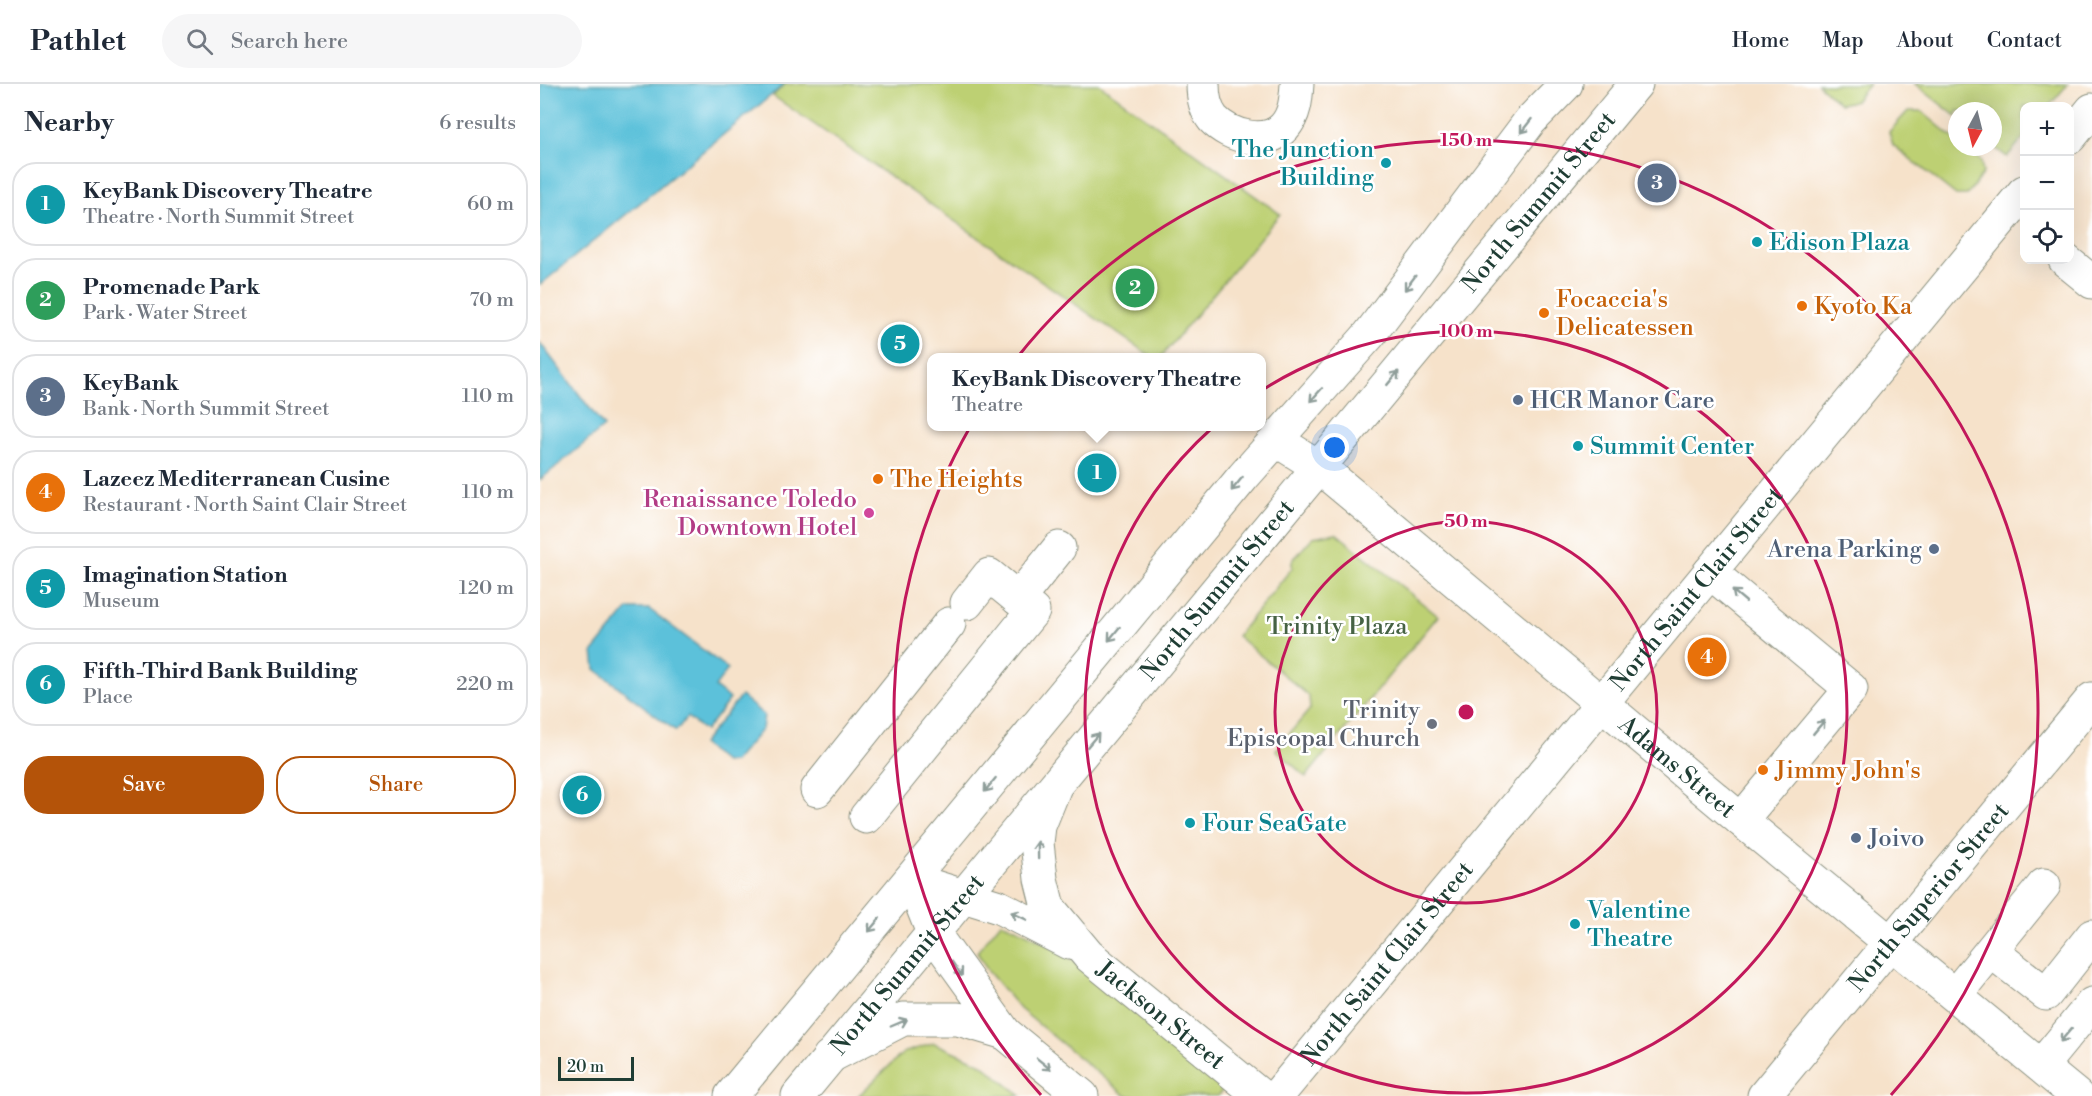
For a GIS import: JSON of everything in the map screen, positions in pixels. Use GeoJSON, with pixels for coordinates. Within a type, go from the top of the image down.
{"type":"FeatureCollection","features":[{"type":"Feature","properties":{"kind":"street"},"geometry":{"type":"LineString","coordinates":[[1203,84],[1204,102],[1212,118],[1230,131],[1252,138],[1271,136],[1283,129],[1292,114],[1298,84]]}},
{"type":"Feature","properties":{"kind":"street","name":"North Summit Street"},"geometry":{"type":"LineString","coordinates":[[731,1096],[1276,440],[1369,335],[1530,121],[1566,84]]}},
{"type":"Feature","properties":{"kind":"street","name":"North Summit Street"},"geometry":{"type":"LineString","coordinates":[[798,1096],[1636,84]]}},
{"type":"Feature","properties":{"kind":"street"},"geometry":{"type":"LineString","coordinates":[[2074,132],[2092,110]]}},
{"type":"Feature","properties":{"kind":"street","name":"North Saint Clair Street"},"geometry":{"type":"LineString","coordinates":[[1277,1096],[1710,572],[2019,210]]}},
{"type":"Feature","properties":{"kind":"street"},"geometry":{"type":"LineString","coordinates":[[1462,213],[1476,240],[1488,243],[1509,239]]}},
{"type":"Feature","properties":{"kind":"street"},"geometry":{"type":"LineString","coordinates":[[2070,264],[2092,282]]}},
{"type":"Feature","properties":{"kind":"street","name":"Adams Street"},"geometry":{"type":"LineString","coordinates":[[1276,440],[1319,467],[1741,820],[2077,1096]]}},
{"type":"Feature","properties":{"kind":"street"},"geometry":{"type":"LineString","coordinates":[[1018,599],[1059,548]]}},
{"type":"Feature","properties":{"kind":"street"},"geometry":{"type":"LineString","coordinates":[[1710,572],[1851,689],[1741,820]]}},
{"type":"Feature","properties":{"kind":"street"},"geometry":{"type":"LineString","coordinates":[[817,790],[989,575],[1033,611],[866,817]]}},
{"type":"Feature","properties":{"kind":"street","name":"North Superior Street"},"geometry":{"type":"LineString","coordinates":[[1764,1096],[2092,699]]}},
{"type":"Feature","properties":{"kind":"street","name":"Jackson Street"},"geometry":{"type":"LineString","coordinates":[[1055,785],[1039,826],[1037,843],[1041,879],[1048,908],[1089,955],[1261,1096]]}},
{"type":"Feature","properties":{"kind":"street"},"geometry":{"type":"LineString","coordinates":[[912,880],[933,933],[1005,1033],[1082,1096]]}},
{"type":"Feature","properties":{"kind":"street","name":"Jackson Street"},"geometry":{"type":"LineString","coordinates":[[912,880],[1013,913],[1089,955]]}},
{"type":"Feature","properties":{"kind":"street"},"geometry":{"type":"LineString","coordinates":[[1954,995],[2044,885]]}},
{"type":"Feature","properties":{"kind":"street"},"geometry":{"type":"LineString","coordinates":[[1991,951],[2046,994],[2092,936]]}},
{"type":"Feature","properties":{"kind":"street"},"geometry":{"type":"LineString","coordinates":[[2041,1066],[2092,1004]]}},
{"type":"Feature","properties":{"kind":"street"},"geometry":{"type":"LineString","coordinates":[[828,1058],[903,1019],[958,1019],[1005,1033]]}},
{"type":"Feature","properties":{"kind":"green space"},"geometry":{"type":"Polygon","coordinates":[[[785,84],[1099,84],[1280,214],[1164,353],[1146,353],[773,96],[785,84]]]}},
{"type":"Feature","properties":{"kind":"green space"},"geometry":{"type":"Polygon","coordinates":[[[1818,84],[1869,84],[1855,101],[1840,104],[1818,84]]]}},
{"type":"Feature","properties":{"kind":"green space"},"geometry":{"type":"Polygon","coordinates":[[[1915,84],[2068,84],[2052,102],[2020,102],[2020,142],[2007,157],[2002,153],[2002,102],[1948,102],[1948,110],[1915,84]]]}},
{"type":"Feature","properties":{"kind":"green space"},"geometry":{"type":"Polygon","coordinates":[[[1908,111],[1921,111],[1948,134],[1948,156],[1975,156],[1981,161],[1983,173],[1967,195],[1956,195],[1893,145],[1889,132],[1908,111]]]}},
{"type":"Feature","properties":{"kind":"green space","name":"Trinity Plaza"},"geometry":{"type":"Polygon","coordinates":[[[1336,533],[1438,616],[1306,777],[1276,750],[1310,709],[1309,696],[1237,636],[1292,568],[1292,561],[1313,537],[1336,533]]]}},
{"type":"Feature","properties":{"kind":"green space"},"geometry":{"type":"Polygon","coordinates":[[[1001,922],[1031,935],[1090,973],[1225,1087],[1218,1096],[1126,1096],[1020,1009],[988,971],[977,952],[1001,922]]]}},
{"type":"Feature","properties":{"kind":"green space"},"geometry":{"type":"Polygon","coordinates":[[[934,1043],[982,1064],[1021,1096],[858,1096],[903,1053],[934,1043]]]}},
{"type":"Feature","properties":{"kind":"water"},"geometry":{"type":"Polygon","coordinates":[[[540,84],[785,84],[540,285],[540,84]]]}},
{"type":"Feature","properties":{"kind":"water"},"geometry":{"type":"Polygon","coordinates":[[[540,343],[604,427],[540,480],[540,343]]]}},
{"type":"Feature","properties":{"kind":"water"},"geometry":{"type":"Polygon","coordinates":[[[628,609],[649,609],[728,669],[715,687],[730,699],[705,731],[687,717],[676,731],[595,669],[593,652],[628,609]]]}},
{"type":"Feature","properties":{"kind":"water"},"geometry":{"type":"Polygon","coordinates":[[[741,696],[764,715],[762,729],[734,762],[724,762],[702,744],[741,696]]]}},
{"type":"Feature","properties":{"kind":"place","name":"The Junction Building"},"geometry":{"type":"Point","coordinates":[1386,163]}},
{"type":"Feature","properties":{"kind":"place","name":"KeyBank"},"geometry":{"type":"Point","coordinates":[1657,183]}},
{"type":"Feature","properties":{"kind":"place","name":"Edison Plaza"},"geometry":{"type":"Point","coordinates":[1757,242]}},
{"type":"Feature","properties":{"kind":"place","name":"Promenade Park"},"geometry":{"type":"Point","coordinates":[1135,288]}},
{"type":"Feature","properties":{"kind":"place","name":"Kyoto Ka"},"geometry":{"type":"Point","coordinates":[1802,306]}},
{"type":"Feature","properties":{"kind":"place","name":"Focaccia's Delicatessen"},"geometry":{"type":"Point","coordinates":[1544,313]}},
{"type":"Feature","properties":{"kind":"place","name":"Imagination Station"},"geometry":{"type":"Point","coordinates":[900,344]}},
{"type":"Feature","properties":{"kind":"place","name":"HCR Manor Care"},"geometry":{"type":"Point","coordinates":[1518,400]}},
{"type":"Feature","properties":{"kind":"place","name":"Summit Center"},"geometry":{"type":"Point","coordinates":[1578,446]}},
{"type":"Feature","properties":{"kind":"place","name":"KeyBank Discovery Theatre"},"geometry":{"type":"Point","coordinates":[1097,473]}},
{"type":"Feature","properties":{"kind":"place","name":"The Heights"},"geometry":{"type":"Point","coordinates":[878,479]}},
{"type":"Feature","properties":{"kind":"place","name":"Renaissance Toledo Downtown Hotel"},"geometry":{"type":"Point","coordinates":[869,513]}},
{"type":"Feature","properties":{"kind":"place","name":"Arena Parking"},"geometry":{"type":"Point","coordinates":[1934,549]}},
{"type":"Feature","properties":{"kind":"place","name":"Lazeez Mediterranean Cusine"},"geometry":{"type":"Point","coordinates":[1707,657]}},
{"type":"Feature","properties":{"kind":"place","name":"Trinity Episcopal Church"},"geometry":{"type":"Point","coordinates":[1432,724]}},
{"type":"Feature","properties":{"kind":"place","name":"Jimmy John's"},"geometry":{"type":"Point","coordinates":[1763,770]}},
{"type":"Feature","properties":{"kind":"place","name":"Fifth-Third Bank Building"},"geometry":{"type":"Point","coordinates":[582,795]}},
{"type":"Feature","properties":{"kind":"place","name":"Four SeaGate"},"geometry":{"type":"Point","coordinates":[1190,823]}},
{"type":"Feature","properties":{"kind":"place","name":"Joivo"},"geometry":{"type":"Point","coordinates":[1856,838]}},
{"type":"Feature","properties":{"kind":"place","name":"Valentine Theatre"},"geometry":{"type":"Point","coordinates":[1575,924]}}]}
